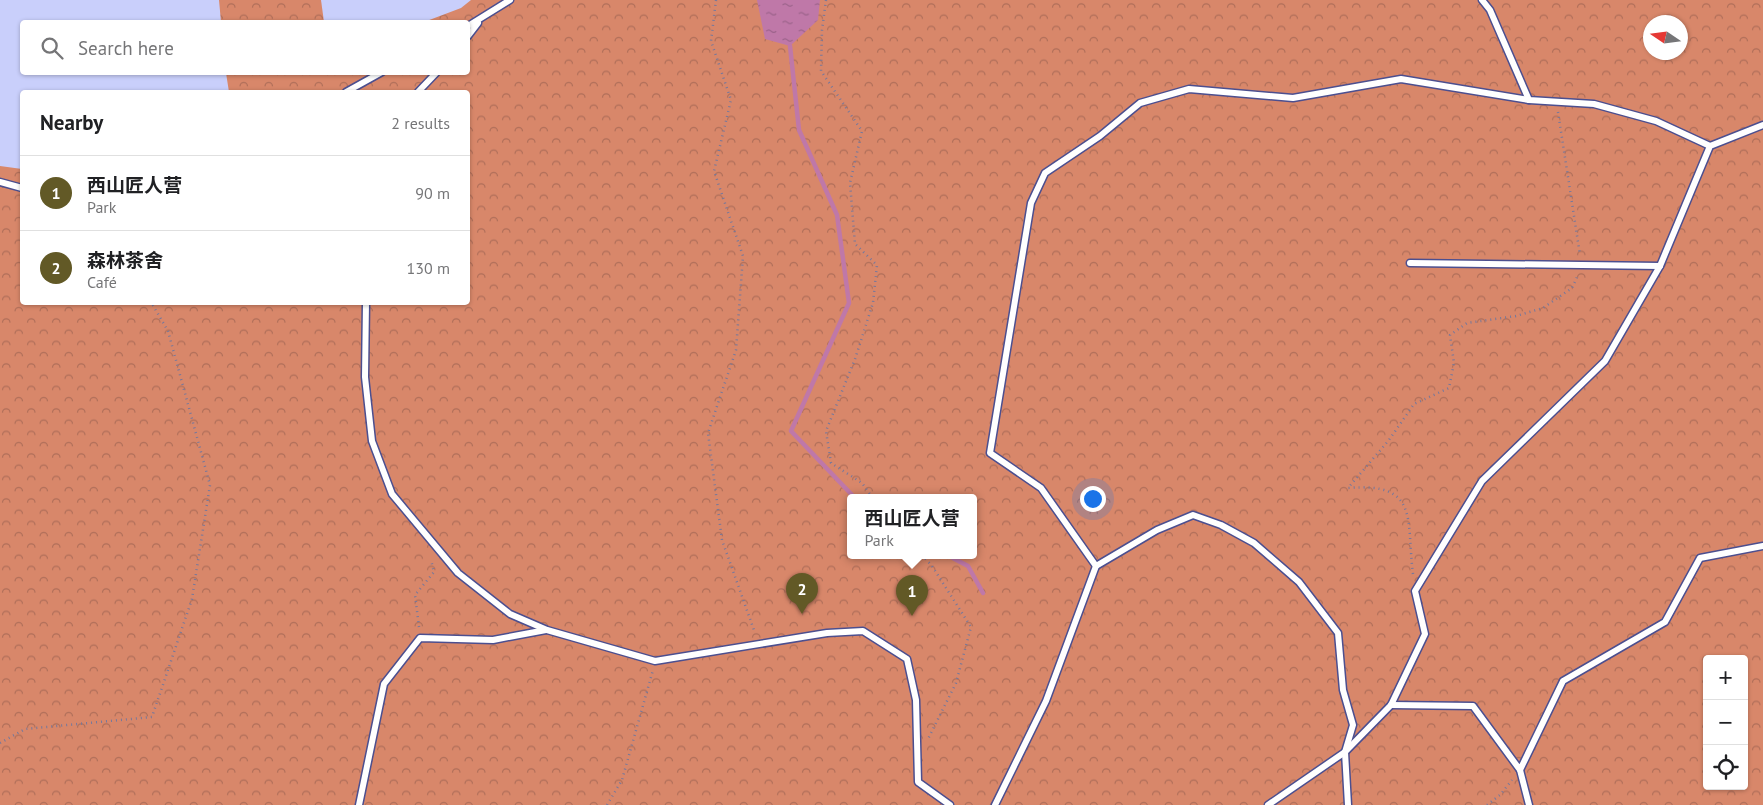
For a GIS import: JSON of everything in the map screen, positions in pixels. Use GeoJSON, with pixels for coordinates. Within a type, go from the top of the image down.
{"type":"FeatureCollection","features":[{"type":"Feature","properties":{"kind":"lane"},"geometry":{"type":"LineString","coordinates":[[470,25],[510,0]]}},
{"type":"Feature","properties":{"kind":"lane"},"geometry":{"type":"LineString","coordinates":[[1482,0],[1490,10],[1530,100]]}},
{"type":"Feature","properties":{"kind":"lane"},"geometry":{"type":"LineString","coordinates":[[470,33],[481,18]]}},
{"type":"Feature","properties":{"kind":"lane"},"geometry":{"type":"LineString","coordinates":[[350,90],[377,75]]}},
{"type":"Feature","properties":{"kind":"lane"},"geometry":{"type":"LineString","coordinates":[[420,90],[434,75]]}},
{"type":"Feature","properties":{"kind":"lane"},"geometry":{"type":"LineString","coordinates":[[1096,566],[1041,488],[990,453],[1030,203],[1045,173],[1100,136],[1140,103],[1190,89],[1293,98],[1401,80],[1530,100],[1594,104],[1656,121],[1710,146]]}},
{"type":"Feature","properties":{"kind":"lane"},"geometry":{"type":"LineString","coordinates":[[1268,805],[1345,752],[1391,705],[1425,634],[1415,591],[1482,481],[1605,361],[1660,266],[1710,146],[1763,125]]}},
{"type":"Feature","properties":{"kind":"lane"},"geometry":{"type":"LineString","coordinates":[[0,182],[20,187]]}},
{"type":"Feature","properties":{"kind":"lane"},"geometry":{"type":"LineString","coordinates":[[1410,263],[1660,266]]}},
{"type":"Feature","properties":{"kind":"lane"},"geometry":{"type":"LineString","coordinates":[[366,305],[365,376],[372,441],[392,494],[458,574],[510,614],[547,630],[655,661],[827,633],[863,631],[907,659],[916,700],[918,782],[950,805]]}},
{"type":"Feature","properties":{"kind":"lane"},"geometry":{"type":"LineString","coordinates":[[995,805],[1046,701],[1096,566],[1157,530],[1193,515],[1254,543],[1299,582],[1338,633],[1343,690],[1353,724],[1345,752],[1348,805]]}},
{"type":"Feature","properties":{"kind":"lane"},"geometry":{"type":"LineString","coordinates":[[1520,770],[1563,681],[1665,622],[1700,558],[1763,546]]}},
{"type":"Feature","properties":{"kind":"lane"},"geometry":{"type":"LineString","coordinates":[[359,805],[384,684],[420,638],[493,640],[547,630]]}},
{"type":"Feature","properties":{"kind":"lane"},"geometry":{"type":"LineString","coordinates":[[1391,705],[1474,706],[1520,770],[1529,805]]}},
{"type":"Feature","properties":{"kind":"path"},"geometry":{"type":"LineString","coordinates":[[716,0],[711,41],[731,100],[714,171],[743,256],[736,350],[708,433],[722,540],[759,644]]}},
{"type":"Feature","properties":{"kind":"path"},"geometry":{"type":"LineString","coordinates":[[826,0],[822,30],[821,71],[862,131],[850,183],[856,244],[877,265],[873,303],[855,359],[826,431],[831,463],[862,483],[870,494]]}},
{"type":"Feature","properties":{"kind":"path"},"geometry":{"type":"LineString","coordinates":[[1415,591],[1406,506],[1392,491],[1371,486],[1348,488],[1389,440],[1414,404],[1449,388],[1454,363],[1450,335],[1467,323],[1516,316],[1543,308],[1572,288],[1581,265],[1556,102]]}},
{"type":"Feature","properties":{"kind":"path"},"geometry":{"type":"LineString","coordinates":[[0,743],[25,729],[152,717],[192,599],[210,485],[168,331],[153,305]]}},
{"type":"Feature","properties":{"kind":"path"},"geometry":{"type":"LineString","coordinates":[[420,638],[416,595],[434,572],[426,537]]}},
{"type":"Feature","properties":{"kind":"path"},"geometry":{"type":"LineString","coordinates":[[918,760],[956,683],[971,627],[926,559]]}},
{"type":"Feature","properties":{"kind":"path"},"geometry":{"type":"LineString","coordinates":[[607,805],[622,780],[655,661]]}},
{"type":"Feature","properties":{"kind":"path"},"geometry":{"type":"LineString","coordinates":[[1486,805],[1500,795],[1520,770]]}},
{"type":"Feature","properties":{"kind":"green space"},"geometry":{"type":"Polygon","coordinates":[[[219,0],[321,0],[324,20],[221,20],[219,0]]]}},
{"type":"Feature","properties":{"kind":"green space"},"geometry":{"type":"Polygon","coordinates":[[[471,0],[1763,0],[1763,805],[0,805],[0,166],[20,169],[20,305],[470,305],[470,90],[229,90],[226,75],[470,75],[470,20],[429,20],[461,8],[471,0]]]}},
{"type":"Feature","properties":{"kind":"water"},"geometry":{"type":"Polygon","coordinates":[[[757,0],[820,0],[818,20],[790,46],[765,39],[757,0]]]}},
{"type":"Feature","properties":{"kind":"waterway"},"geometry":{"type":"LineString","coordinates":[[790,46],[799,130],[837,215],[849,303],[791,431],[851,494]]}},
{"type":"Feature","properties":{"kind":"waterway"},"geometry":{"type":"LineString","coordinates":[[955,559],[968,566],[983,593]]}},
{"type":"Feature","properties":{"kind":"place","name":"森林茶舍"},"geometry":{"type":"Point","coordinates":[802,614]}},
{"type":"Feature","properties":{"kind":"place","name":"西山匠人营"},"geometry":{"type":"Point","coordinates":[912,616]}}]}
